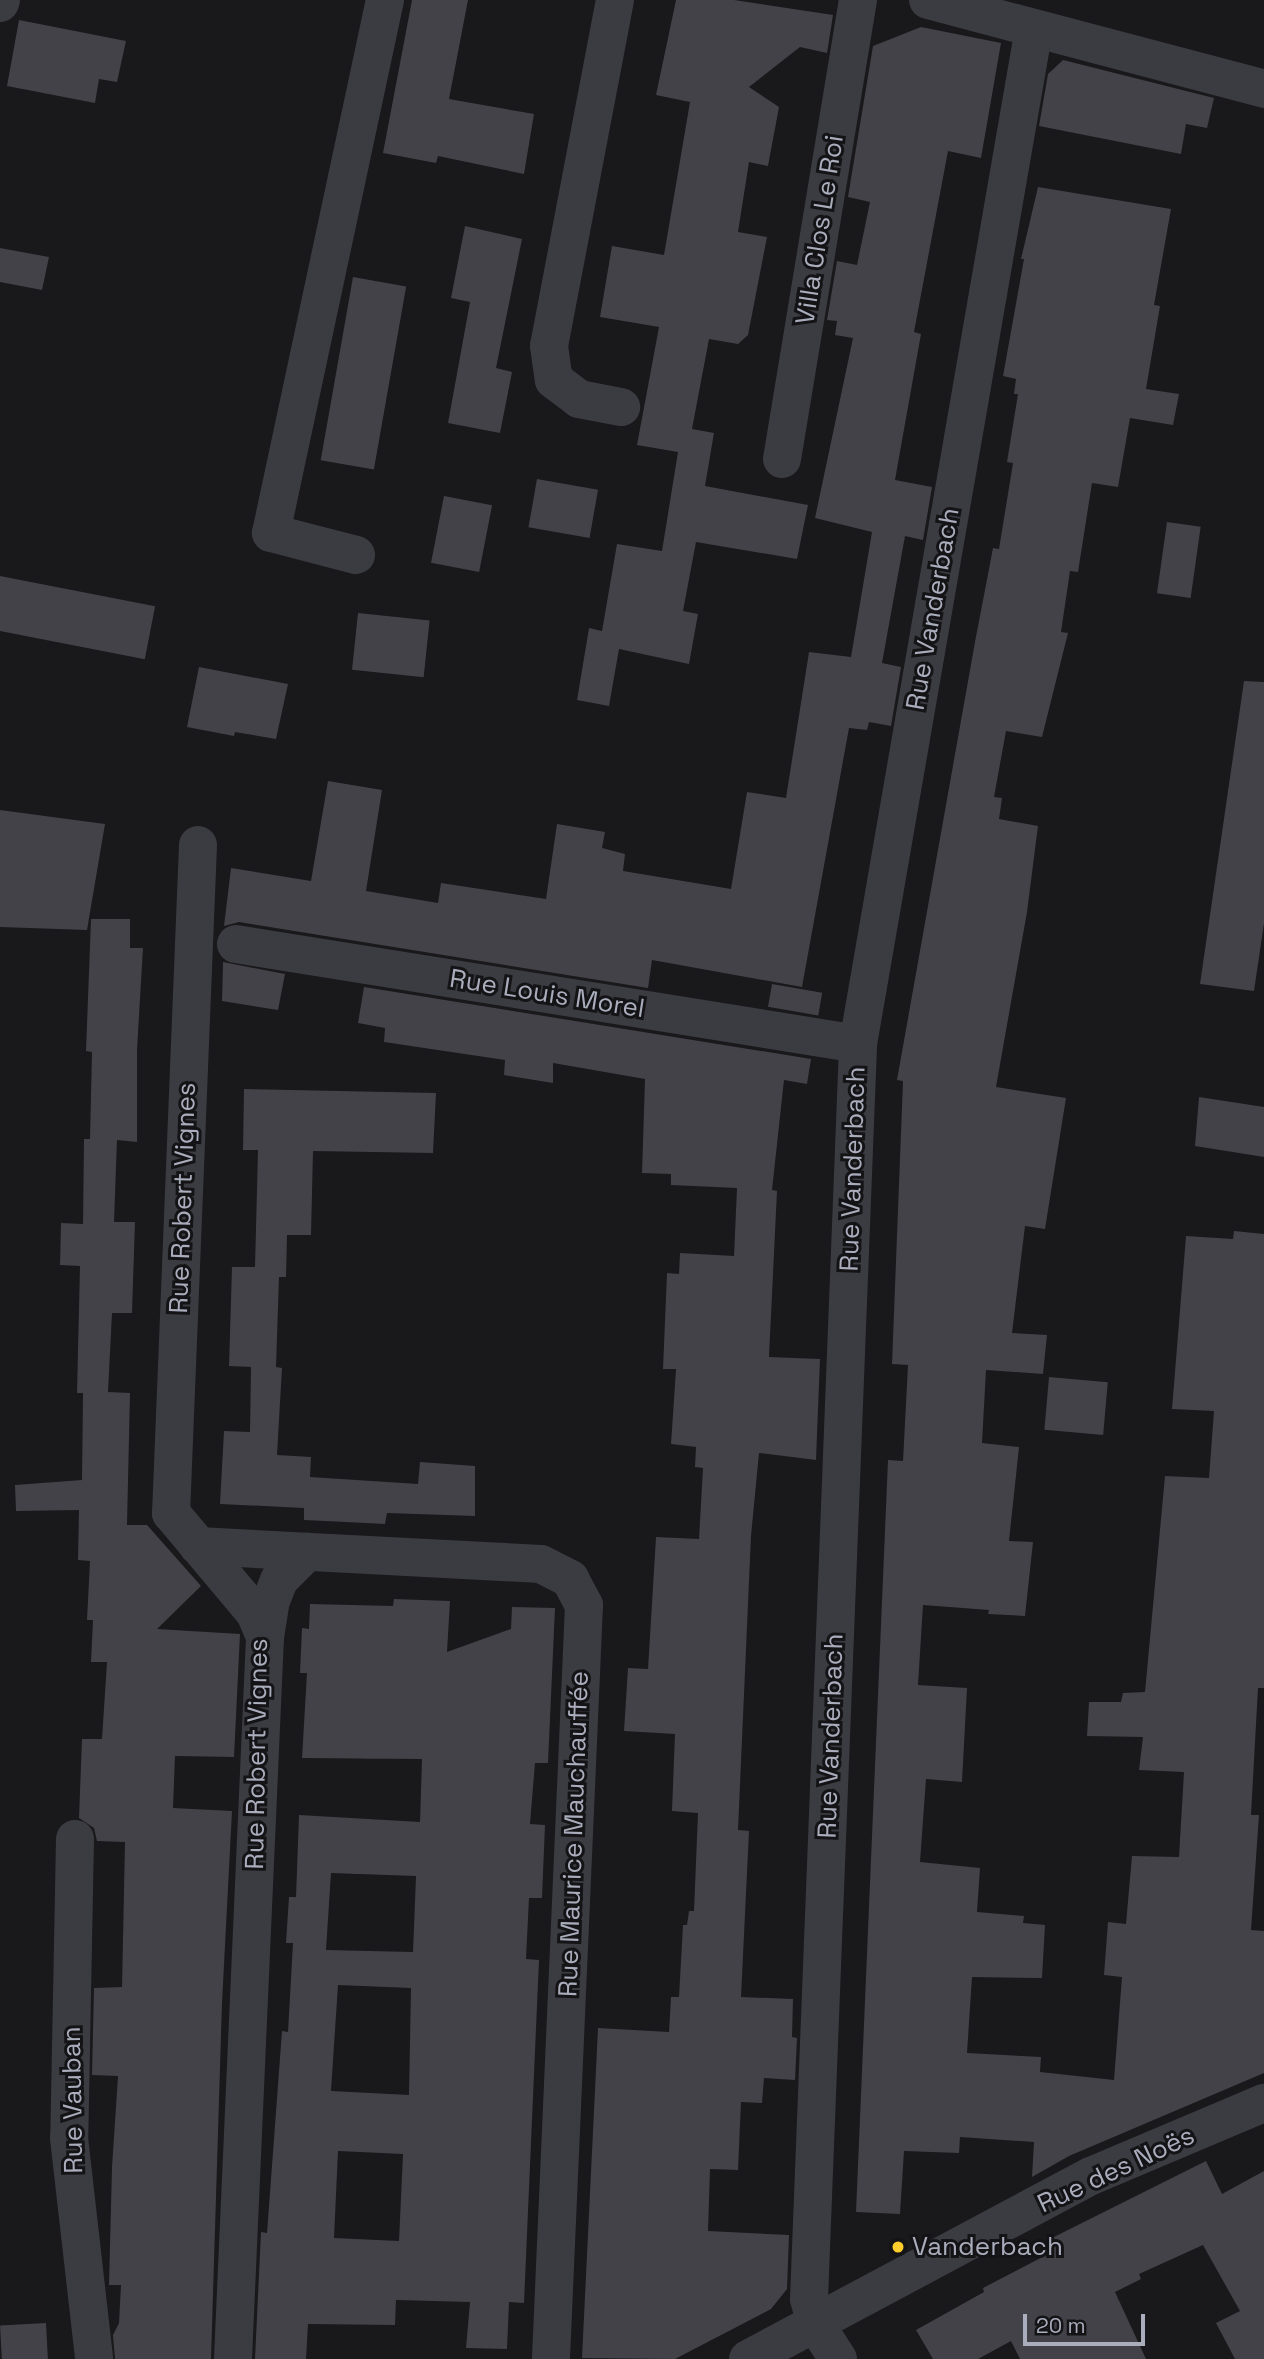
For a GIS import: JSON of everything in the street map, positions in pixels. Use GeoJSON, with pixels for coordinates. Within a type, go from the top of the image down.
{"type":"FeatureCollection","features":[{"type":"Feature","properties":{"kind":"street"},"geometry":{"type":"LineString","coordinates":[[356,555],[271,533],[385,0]]}},
{"type":"Feature","properties":{"kind":"street"},"geometry":{"type":"LineString","coordinates":[[615,0],[549,346],[554,380],[579,399],[621,407]]}},
{"type":"Feature","properties":{"kind":"street","name":"Villa Clos Le Roi"},"geometry":{"type":"LineString","coordinates":[[782,459],[858,0]]}},
{"type":"Feature","properties":{"kind":"street"},"geometry":{"type":"LineString","coordinates":[[928,0],[1264,89]]}},
{"type":"Feature","properties":{"kind":"street","name":"Rue Vanderbach"},"geometry":{"type":"LineString","coordinates":[[816,2325],[809,2299],[858,1044],[1034,27]]}},
{"type":"Feature","properties":{"kind":"street","name":"Rue Robert Vignes"},"geometry":{"type":"LineString","coordinates":[[198,845],[171,1513],[255,1613],[265,1637],[233,2359]]}},
{"type":"Feature","properties":{"kind":"street","name":"Rue Louis Morel"},"geometry":{"type":"LineString","coordinates":[[236,944],[858,1044]]}},
{"type":"Feature","properties":{"kind":"street","name":"Rue Maurice Mauchauffée"},"geometry":{"type":"LineString","coordinates":[[198,1546],[541,1564],[570,1579],[584,1605],[551,2359]]}},
{"type":"Feature","properties":{"kind":"street"},"geometry":{"type":"LineString","coordinates":[[265,1637],[271,1601],[279,1580],[307,1552]]}},
{"type":"Feature","properties":{"kind":"street","name":"Rue Vauban"},"geometry":{"type":"LineString","coordinates":[[75,1839],[69,2138],[94,2359]]}},
{"type":"Feature","properties":{"kind":"street","name":"Rue des Noës"},"geometry":{"type":"LineString","coordinates":[[748,2359],[1091,2176],[1264,2103]]}},
{"type":"Feature","properties":{"kind":"street"},"geometry":{"type":"LineString","coordinates":[[816,2325],[838,2359]]}},
{"type":"Feature","properties":{"kind":"building"},"geometry":{"type":"Polygon","coordinates":[[[412,0],[468,0],[449,99],[534,114],[524,174],[438,156],[436,163],[383,153],[412,0]]]}},
{"type":"Feature","properties":{"kind":"building"},"geometry":{"type":"Polygon","coordinates":[[[676,0],[734,0],[833,15],[827,53],[800,47],[749,87],[779,107],[768,166],[749,162],[738,232],[767,237],[748,335],[738,344],[709,339],[692,429],[714,433],[705,486],[808,505],[797,559],[696,542],[683,611],[698,614],[689,664],[619,649],[609,706],[577,700],[589,628],[602,631],[617,544],[662,551],[678,452],[637,445],[659,327],[600,317],[612,246],[664,255],[690,102],[656,95],[676,0]]]}},
{"type":"Feature","properties":{"kind":"building"},"geometry":{"type":"Polygon","coordinates":[[[19,20],[126,41],[117,82],[99,79],[95,103],[7,86],[19,20]]]}},
{"type":"Feature","properties":{"kind":"building"},"geometry":{"type":"Polygon","coordinates":[[[921,27],[1001,43],[981,158],[948,151],[914,332],[921,334],[895,480],[932,487],[923,540],[905,536],[882,663],[901,667],[891,726],[869,722],[867,730],[849,728],[802,987],[652,960],[648,988],[239,922],[224,926],[231,868],[311,881],[328,781],[382,790],[366,891],[438,903],[441,883],[546,899],[557,824],[605,832],[602,848],[625,854],[623,871],[731,889],[747,792],[786,798],[809,652],[851,657],[872,532],[815,518],[853,338],[835,335],[837,321],[827,320],[837,261],[857,265],[870,202],[848,197],[873,46],[921,27]]]}},
{"type":"Feature","properties":{"kind":"building"},"geometry":{"type":"Polygon","coordinates":[[[1063,60],[1214,98],[1207,128],[1186,124],[1181,154],[1039,126],[1048,74],[1063,60]]]}},
{"type":"Feature","properties":{"kind":"building"},"geometry":{"type":"Polygon","coordinates":[[[1038,187],[1171,209],[1154,305],[1160,306],[1146,389],[1179,394],[1173,425],[1130,418],[1118,487],[1092,483],[1078,572],[1070,571],[1061,632],[1068,633],[1042,737],[1006,731],[994,797],[1002,798],[999,819],[1038,826],[1027,912],[996,1087],[1066,1098],[1045,1229],[1025,1226],[1012,1333],[1047,1335],[1043,1374],[986,1370],[982,1443],[1019,1447],[1009,1541],[1033,1542],[1025,1616],[988,1614],[989,1610],[923,1605],[918,1685],[967,1688],[962,1782],[926,1779],[920,1862],[980,1868],[977,1912],[1024,1916],[1023,1923],[1045,1925],[1042,1978],[972,1977],[967,2053],[1041,2057],[1040,2072],[1114,2080],[1122,1977],[1104,1975],[1108,1922],[1126,1924],[1132,1856],[1179,1857],[1184,1772],[1139,1770],[1143,1737],[1087,1736],[1089,1702],[1121,1702],[1123,1693],[1145,1692],[1165,1476],[1209,1478],[1214,1411],[1172,1409],[1186,1236],[1233,1239],[1234,1231],[1264,1234],[1264,1688],[1258,1688],[1251,1815],[1259,1815],[1251,1930],[1264,1931],[1264,2073],[1069,2156],[1032,2177],[1034,2142],[960,2137],[959,2153],[904,2151],[900,2214],[856,2212],[888,1460],[903,1461],[908,1365],[892,1364],[903,1081],[897,1080],[975,642],[993,548],[999,549],[1013,463],[1007,462],[1018,394],[1014,394],[1016,379],[1003,376],[1024,259],[1021,259],[1038,187]]]}},
{"type":"Feature","properties":{"kind":"building"},"geometry":{"type":"Polygon","coordinates":[[[465,226],[522,239],[496,368],[512,372],[500,433],[448,423],[470,302],[451,298],[465,226]]]}},
{"type":"Feature","properties":{"kind":"building"},"geometry":{"type":"Polygon","coordinates":[[[0,248],[49,257],[42,290],[0,282],[0,248]]]}},
{"type":"Feature","properties":{"kind":"building"},"geometry":{"type":"Polygon","coordinates":[[[353,277],[406,286],[374,470],[321,460],[353,277]]]}},
{"type":"Feature","properties":{"kind":"building"},"geometry":{"type":"Polygon","coordinates":[[[537,479],[598,490],[590,538],[528,527],[537,479]]]}},
{"type":"Feature","properties":{"kind":"building"},"geometry":{"type":"Polygon","coordinates":[[[444,496],[492,505],[479,572],[431,563],[444,496]]]}},
{"type":"Feature","properties":{"kind":"building"},"geometry":{"type":"Polygon","coordinates":[[[1167,522],[1201,527],[1191,598],[1157,593],[1167,522]]]}},
{"type":"Feature","properties":{"kind":"building"},"geometry":{"type":"Polygon","coordinates":[[[0,576],[155,606],[145,659],[0,631],[0,576]]]}},
{"type":"Feature","properties":{"kind":"building"},"geometry":{"type":"Polygon","coordinates":[[[358,613],[430,621],[424,677],[352,670],[358,613]]]}},
{"type":"Feature","properties":{"kind":"building"},"geometry":{"type":"Polygon","coordinates":[[[199,667],[288,684],[276,739],[235,732],[234,736],[187,727],[199,667]]]}},
{"type":"Feature","properties":{"kind":"building"},"geometry":{"type":"Polygon","coordinates":[[[1244,681],[1264,682],[1264,923],[1254,991],[1200,984],[1244,681]]]}},
{"type":"Feature","properties":{"kind":"building"},"geometry":{"type":"Polygon","coordinates":[[[0,810],[105,824],[87,930],[0,927],[0,810]]]}},
{"type":"Feature","properties":{"kind":"building"},"geometry":{"type":"Polygon","coordinates":[[[91,919],[130,919],[130,948],[143,948],[137,1050],[137,1142],[117,1140],[114,1222],[135,1222],[132,1313],[112,1313],[108,1392],[130,1393],[127,1525],[147,1525],[201,1586],[157,1629],[240,1634],[234,1757],[175,1756],[173,1808],[232,1811],[222,2003],[211,2359],[115,2359],[113,2335],[119,2323],[121,2285],[109,2285],[118,2076],[92,2075],[94,1988],[122,1987],[125,1842],[97,1841],[94,1828],[79,1818],[82,1739],[102,1739],[107,1662],[91,1662],[93,1620],[87,1620],[90,1561],[78,1560],[79,1510],[16,1511],[15,1485],[82,1480],[83,1393],[77,1393],[80,1266],[60,1265],[61,1223],[83,1224],[84,1139],[90,1139],[92,1052],[86,1051],[91,919]]]}},
{"type":"Feature","properties":{"kind":"building"},"geometry":{"type":"Polygon","coordinates":[[[223,962],[285,974],[278,1010],[222,1001],[223,962]]]}},
{"type":"Feature","properties":{"kind":"building"},"geometry":{"type":"Polygon","coordinates":[[[772,984],[822,993],[818,1016],[768,1007],[772,984]]]}},
{"type":"Feature","properties":{"kind":"building"},"geometry":{"type":"Polygon","coordinates":[[[364,987],[811,1059],[807,1084],[784,1080],[772,1190],[777,1191],[769,1357],[820,1359],[816,1460],[759,1453],[751,1536],[738,1830],[749,1831],[741,1997],[793,1999],[792,2037],[797,2038],[795,2080],[764,2078],[762,2103],[741,2102],[738,2170],[710,2169],[708,2231],[789,2235],[787,2289],[771,2309],[675,2359],[582,2358],[598,2028],[669,2032],[671,1997],[679,1997],[683,1925],[687,1925],[689,1911],[694,1911],[698,1813],[672,1811],[675,1734],[624,1731],[628,1668],[648,1669],[656,1537],[699,1539],[703,1468],[695,1467],[696,1447],[671,1444],[676,1369],[663,1369],[667,1273],[679,1274],[680,1253],[734,1256],[737,1188],[671,1185],[671,1174],[642,1173],[645,1079],[553,1063],[553,1083],[504,1075],[505,1060],[384,1042],[385,1028],[358,1023],[364,987]]]}},
{"type":"Feature","properties":{"kind":"building"},"geometry":{"type":"Polygon","coordinates":[[[244,1089],[436,1093],[433,1153],[313,1151],[311,1235],[287,1235],[286,1277],[279,1277],[276,1367],[282,1368],[277,1455],[311,1457],[310,1477],[418,1484],[420,1462],[475,1466],[475,1516],[387,1513],[385,1524],[304,1520],[304,1508],[220,1504],[224,1431],[250,1432],[251,1367],[229,1366],[232,1267],[255,1267],[258,1150],[243,1150],[244,1089]]]}},
{"type":"Feature","properties":{"kind":"building"},"geometry":{"type":"Polygon","coordinates":[[[1199,1097],[1264,1107],[1264,1157],[1195,1146],[1199,1097]]]}},
{"type":"Feature","properties":{"kind":"building"},"geometry":{"type":"Polygon","coordinates":[[[1049,1377],[1108,1382],[1103,1435],[1044,1430],[1049,1377]]]}},
{"type":"Feature","properties":{"kind":"building"},"geometry":{"type":"Polygon","coordinates":[[[394,1599],[450,1601],[447,1652],[511,1629],[512,1607],[555,1608],[548,1763],[535,1763],[530,1824],[545,1825],[542,1898],[529,1898],[526,1959],[539,1960],[524,2303],[509,2302],[507,2349],[466,2348],[470,2302],[396,2300],[395,2325],[308,2324],[306,2359],[255,2359],[261,2232],[267,2233],[282,2031],[288,2032],[293,1943],[286,1943],[289,1897],[296,1897],[299,1815],[420,1822],[422,1759],[302,1758],[307,1673],[300,1673],[302,1628],[309,1629],[310,1604],[393,1606],[394,1599]],[[331,1873],[326,1950],[413,1952],[416,1876],[331,1873]],[[338,1985],[331,2091],[409,2095],[411,1988],[338,1985]],[[338,2151],[334,2238],[399,2241],[403,2154],[338,2151]]]}},
{"type":"Feature","properties":{"kind":"building"},"geometry":{"type":"Polygon","coordinates":[[[1206,2161],[1222,2194],[1264,2171],[1264,2359],[1235,2359],[1216,2323],[1240,2311],[1203,2245],[1139,2274],[1141,2279],[1115,2292],[1146,2359],[1020,2359],[1011,2341],[978,2359],[933,2359],[916,2330],[984,2292],[983,2288],[1054,2251],[1048,2240],[1206,2161]]]}},
{"type":"Feature","properties":{"kind":"building"},"geometry":{"type":"Polygon","coordinates":[[[46,2323],[48,2359],[2,2359],[0,2325],[46,2323]]]}},
{"type":"Feature","properties":{"kind":"place","name":"Vanderbach"},"geometry":{"type":"Point","coordinates":[898,2247]}}]}
